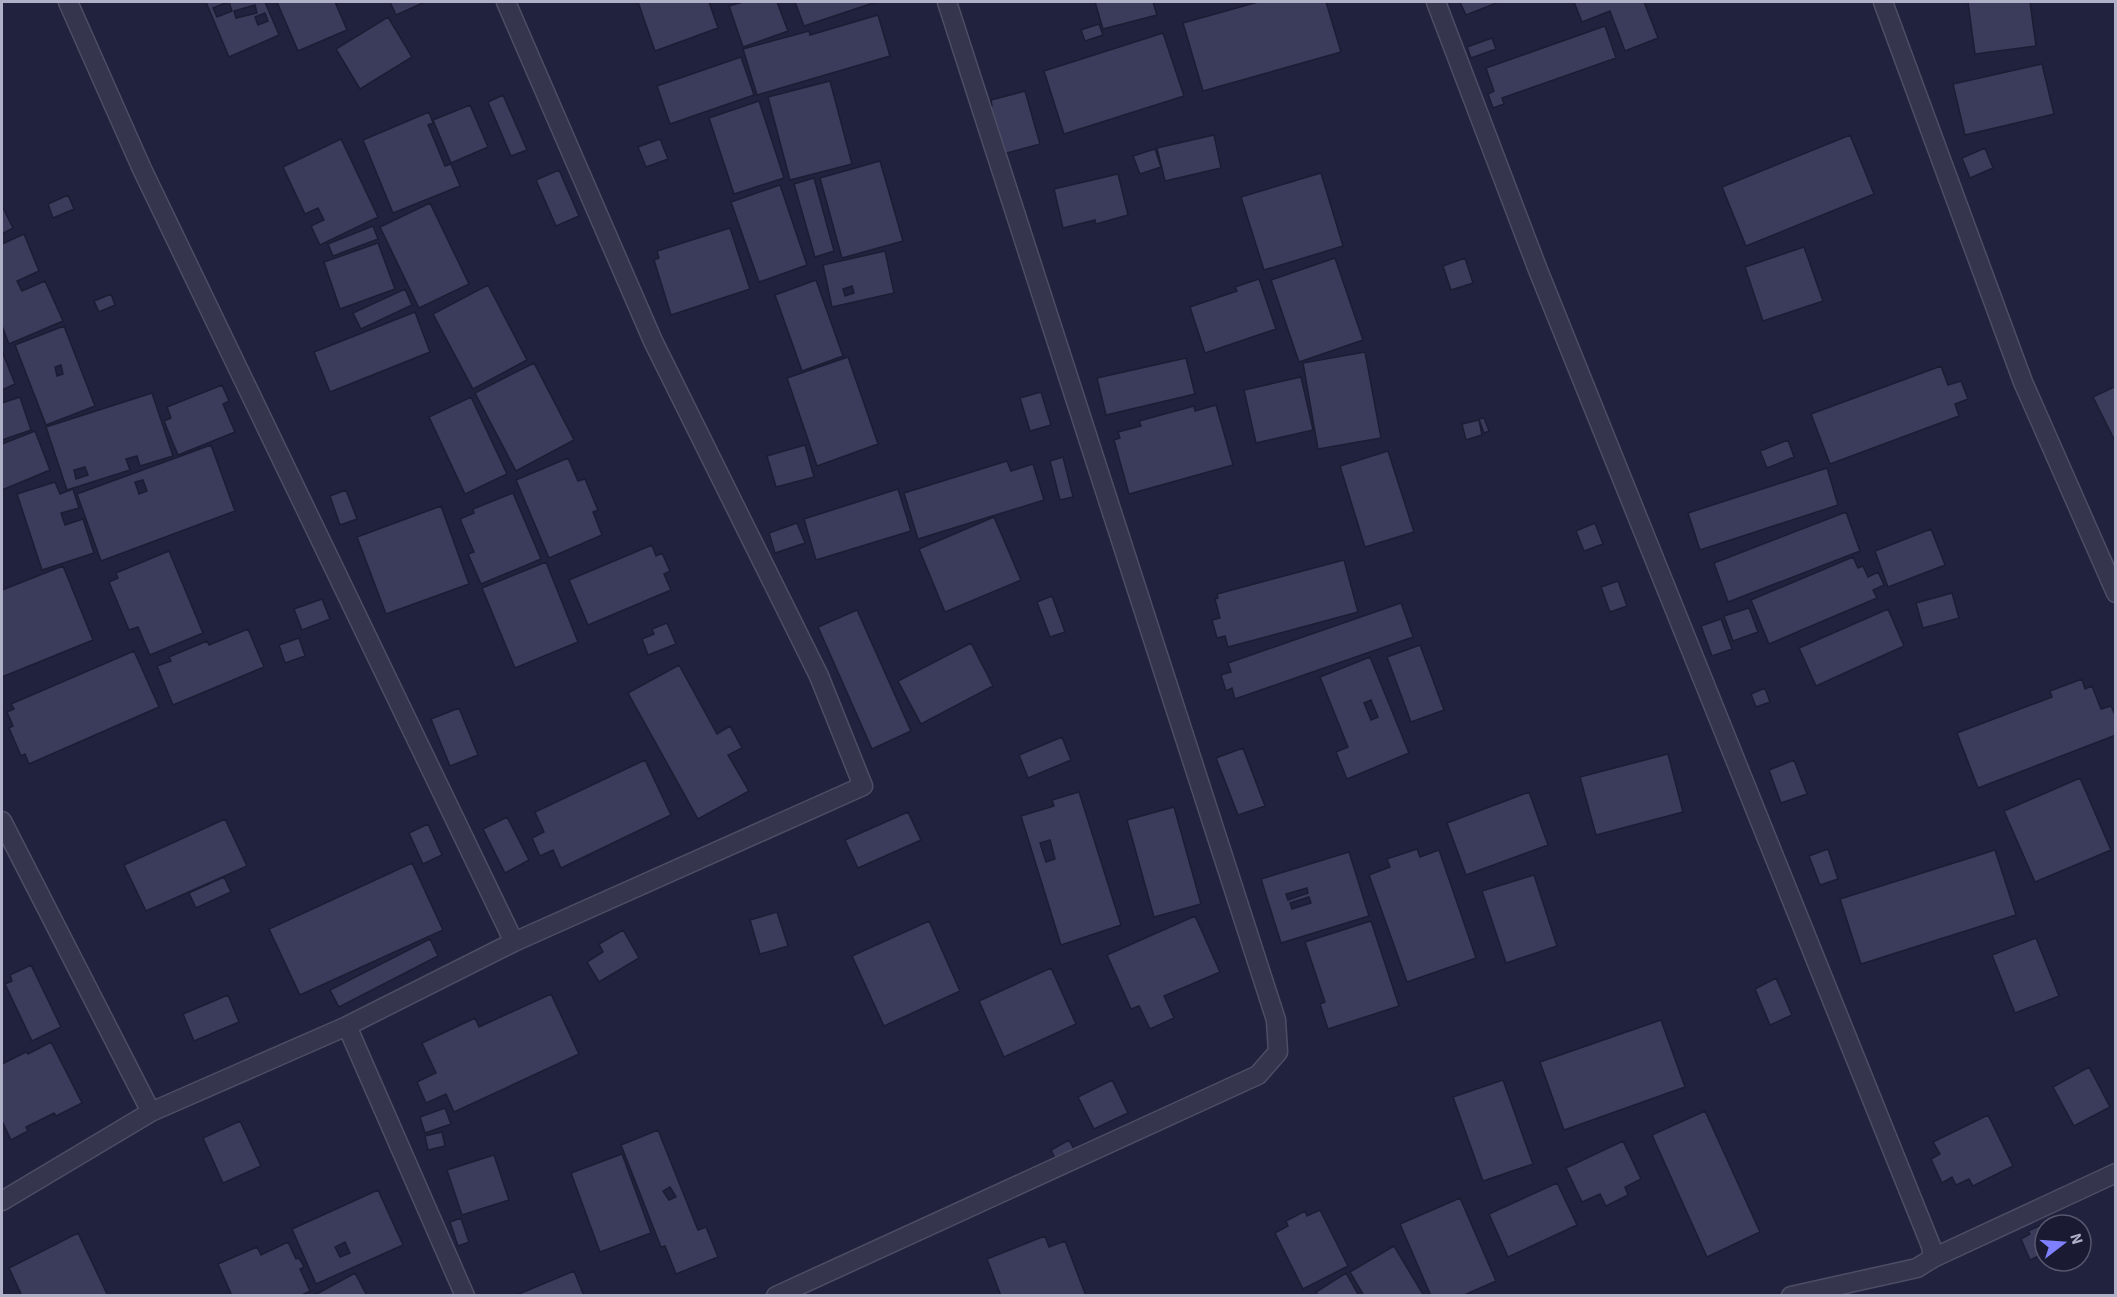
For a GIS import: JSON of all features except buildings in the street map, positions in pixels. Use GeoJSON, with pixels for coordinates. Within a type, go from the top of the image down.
{"type":"FeatureCollection","features":[{"type":"Feature","properties":{"kind":"street"},"geometry":{"type":"LineString","coordinates":[[68,2],[142,169],[514,942]]}},
{"type":"Feature","properties":{"kind":"street"},"geometry":{"type":"LineString","coordinates":[[2,1201],[151,1112],[347,1026],[514,942],[863,786],[819,676],[653,341],[506,2]]}},
{"type":"Feature","properties":{"kind":"street"},"geometry":{"type":"LineString","coordinates":[[776,1296],[1258,1075],[1278,1052],[1276,1020],[946,2]]}},
{"type":"Feature","properties":{"kind":"street"},"geometry":{"type":"LineString","coordinates":[[1436,2],[1538,270],[1931,1246],[1933,1258]]}},
{"type":"Feature","properties":{"kind":"street"},"geometry":{"type":"LineString","coordinates":[[1883,2],[2023,382],[2115,593]]}},
{"type":"Feature","properties":{"kind":"street"},"geometry":{"type":"LineString","coordinates":[[2,821],[151,1112]]}},
{"type":"Feature","properties":{"kind":"street"},"geometry":{"type":"LineString","coordinates":[[347,1026],[465,1296]]}},
{"type":"Feature","properties":{"kind":"street"},"geometry":{"type":"LineString","coordinates":[[1791,1296],[1917,1268],[1933,1258],[2115,1173]]}}]}
